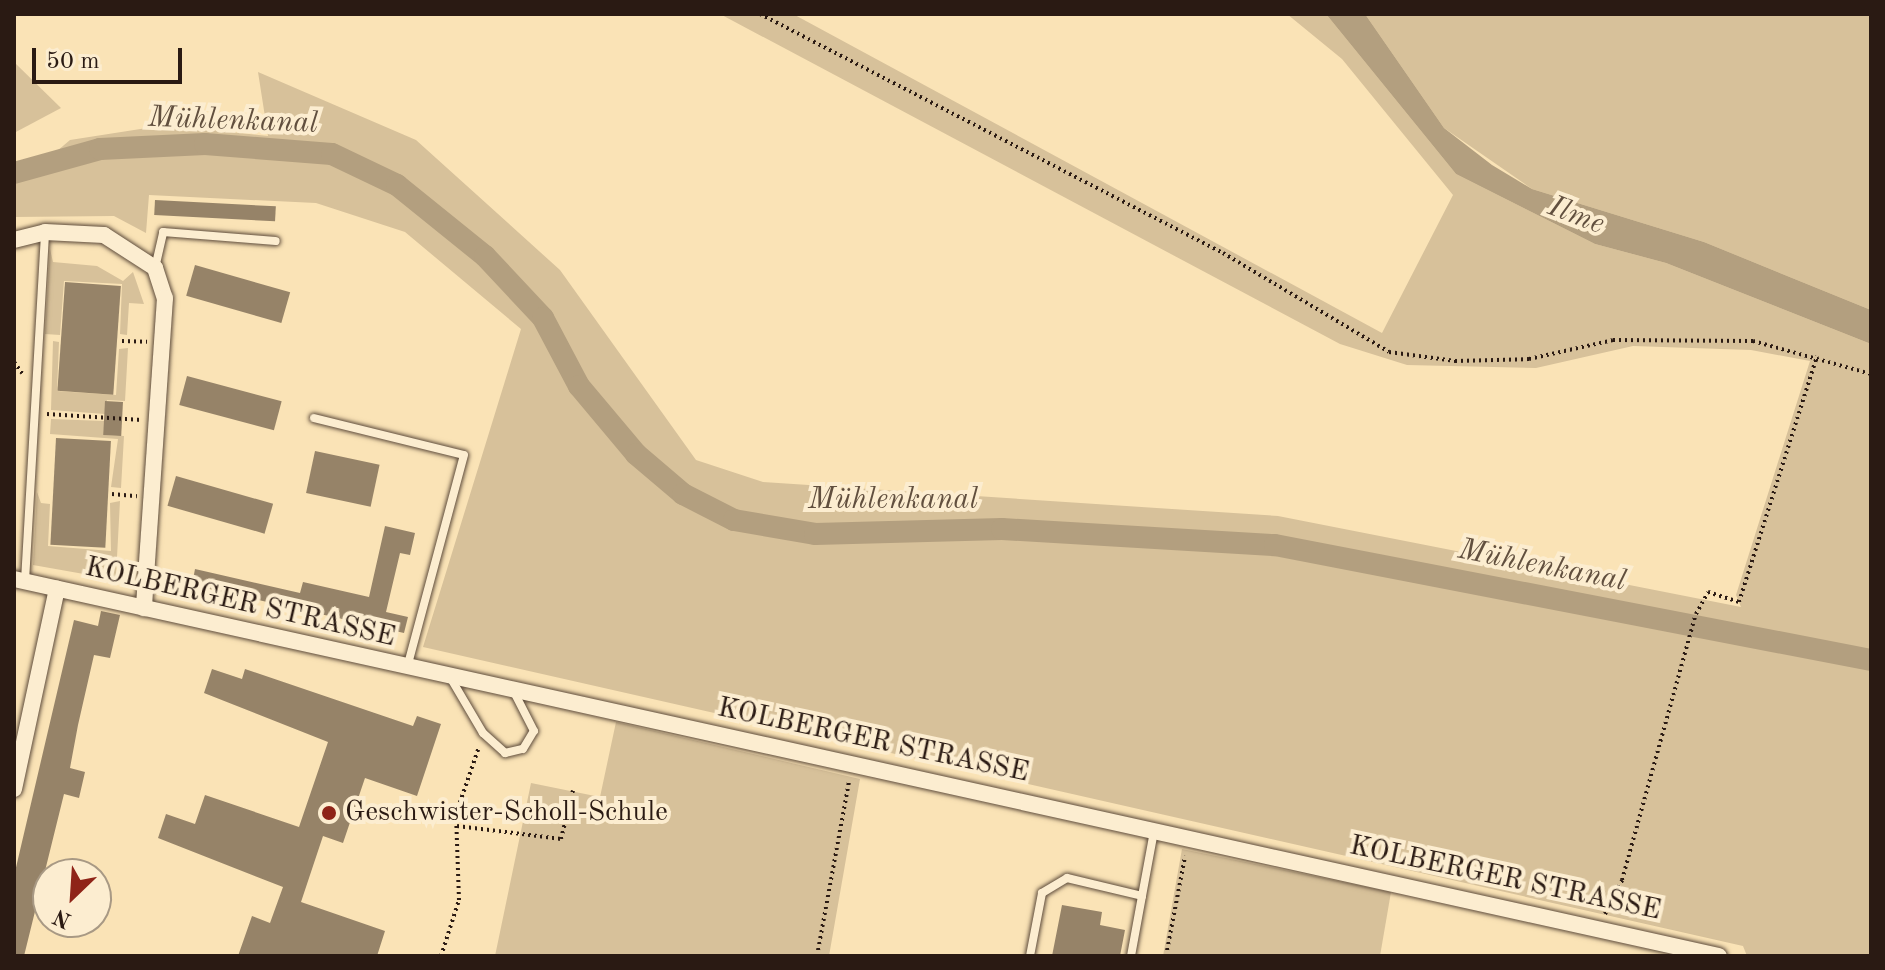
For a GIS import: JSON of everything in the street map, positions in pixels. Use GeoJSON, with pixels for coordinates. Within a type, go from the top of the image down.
{"type":"FeatureCollection","features":[{"type":"Feature","properties":{"kind":"street"},"geometry":{"type":"LineString","coordinates":[[14,240],[45,232],[104,235],[155,268],[165,298],[144,608]]}},
{"type":"Feature","properties":{"kind":"street","name":"KOLBERGER STRASSE"},"geometry":{"type":"LineString","coordinates":[[19,581],[514,691],[853,761],[1188,838],[1599,926],[1719,956]]}},
{"type":"Feature","properties":{"kind":"street"},"geometry":{"type":"LineString","coordinates":[[14,789],[57,589]]}},
{"type":"Feature","properties":{"kind":"lane"},"geometry":{"type":"LineString","coordinates":[[19,581],[36,414],[45,232]]}},
{"type":"Feature","properties":{"kind":"lane"},"geometry":{"type":"LineString","coordinates":[[155,268],[163,232],[276,241]]}},
{"type":"Feature","properties":{"kind":"lane"},"geometry":{"type":"LineString","coordinates":[[314,418],[464,455],[407,667]]}},
{"type":"Feature","properties":{"kind":"lane"},"geometry":{"type":"LineString","coordinates":[[450,677],[483,733],[505,753],[523,749],[534,731],[514,691]]}},
{"type":"Feature","properties":{"kind":"lane"},"geometry":{"type":"LineString","coordinates":[[1131,956],[1155,830]]}},
{"type":"Feature","properties":{"kind":"lane"},"geometry":{"type":"LineString","coordinates":[[1030,956],[1042,893],[1067,878],[1142,896]]}},
{"type":"Feature","properties":{"kind":"path"},"geometry":{"type":"LineString","coordinates":[[760,14],[1223,253],[1389,352],[1455,361],[1529,359],[1613,340],[1753,341],[1817,356],[1871,374]]}},
{"type":"Feature","properties":{"kind":"path"},"geometry":{"type":"LineString","coordinates":[[1599,926],[1622,880],[1696,614],[1708,592],[1739,602],[1817,356]]}},
{"type":"Feature","properties":{"kind":"path"},"geometry":{"type":"LineString","coordinates":[[36,414],[156,421]]}},
{"type":"Feature","properties":{"kind":"path"},"geometry":{"type":"LineString","coordinates":[[441,956],[459,900],[457,826],[483,733]]}},
{"type":"Feature","properties":{"kind":"path"},"geometry":{"type":"LineString","coordinates":[[817,956],[853,761]]}},
{"type":"Feature","properties":{"kind":"path"},"geometry":{"type":"LineString","coordinates":[[457,826],[561,839],[573,790]]}},
{"type":"Feature","properties":{"kind":"path"},"geometry":{"type":"LineString","coordinates":[[1166,956],[1188,838]]}},
{"type":"Feature","properties":{"kind":"shaded area"},"geometry":{"type":"Polygon","coordinates":[[[720,14],[793,14],[1382,333],[1453,195],[1342,59],[1287,14],[1326,14],[1456,174],[1595,244],[1666,263],[1871,344],[1871,956],[1747,956],[1743,946],[423,647],[521,329],[405,232],[316,203],[149,195],[146,233],[114,216],[14,217],[14,168],[50,157],[70,140],[166,125],[268,136],[258,72],[416,140],[560,270],[696,460],[763,482],[1278,516],[1741,607],[1736,595],[1810,361],[1751,350],[1633,346],[1536,368],[1407,365],[1340,344],[720,14]]]}},
{"type":"Feature","properties":{"kind":"shaded area"},"geometry":{"type":"Polygon","coordinates":[[[1365,14],[1871,14],[1871,310],[1704,242],[1532,189],[1444,128],[1365,14]]]}},
{"type":"Feature","properties":{"kind":"shaded area"},"geometry":{"type":"Polygon","coordinates":[[[14,62],[61,108],[14,133],[14,62]]]}},
{"type":"Feature","properties":{"kind":"shaded area"},"geometry":{"type":"Polygon","coordinates":[[[50,249],[53,262],[97,266],[123,281],[133,272],[144,304],[129,303],[127,335],[120,334],[122,284],[64,281],[60,335],[45,334],[50,249]]]}},
{"type":"Feature","properties":{"kind":"shaded area"},"geometry":{"type":"Polygon","coordinates":[[[53,341],[59,342],[57,391],[116,395],[119,349],[128,348],[125,401],[107,400],[105,414],[51,410],[53,341]]]}},
{"type":"Feature","properties":{"kind":"shaded area"},"geometry":{"type":"Polygon","coordinates":[[[51,419],[104,421],[104,435],[124,436],[121,488],[111,487],[118,439],[50,434],[51,419]]]}},
{"type":"Feature","properties":{"kind":"shaded area"},"geometry":{"type":"Polygon","coordinates":[[[37,492],[41,503],[50,504],[48,546],[111,551],[110,503],[120,501],[116,576],[129,582],[33,565],[37,492]]]}},
{"type":"Feature","properties":{"kind":"shaded area"},"geometry":{"type":"Polygon","coordinates":[[[616,722],[860,779],[829,956],[495,956],[531,783],[600,797],[616,722]]]}},
{"type":"Feature","properties":{"kind":"shaded area"},"geometry":{"type":"Polygon","coordinates":[[[1182,849],[1391,892],[1380,956],[1163,956],[1182,849]]]}},
{"type":"Feature","properties":{"kind":"water","name":"Ilme"},"geometry":{"type":"Polygon","coordinates":[[[1326,14],[1365,14],[1444,128],[1492,165],[1532,189],[1704,242],[1871,310],[1871,344],[1666,263],[1595,244],[1456,174],[1326,14]]]}},
{"type":"Feature","properties":{"kind":"building"},"geometry":{"type":"Polygon","coordinates":[[[155,200],[276,206],[275,221],[154,215],[155,200]]]}},
{"type":"Feature","properties":{"kind":"building"},"geometry":{"type":"Polygon","coordinates":[[[195,265],[290,292],[281,323],[186,296],[195,265]]]}},
{"type":"Feature","properties":{"kind":"building"},"geometry":{"type":"Polygon","coordinates":[[[65,282],[121,286],[113,395],[57,391],[65,282]]]}},
{"type":"Feature","properties":{"kind":"building"},"geometry":{"type":"Polygon","coordinates":[[[187,376],[282,401],[274,430],[179,405],[187,376]]]}},
{"type":"Feature","properties":{"kind":"building"},"geometry":{"type":"Polygon","coordinates":[[[105,401],[123,402],[121,436],[103,435],[105,401]]]}},
{"type":"Feature","properties":{"kind":"building"},"geometry":{"type":"Polygon","coordinates":[[[56,438],[111,441],[105,548],[50,545],[56,438]]]}},
{"type":"Feature","properties":{"kind":"building"},"geometry":{"type":"Polygon","coordinates":[[[315,451],[380,465],[371,507],[306,493],[315,451]]]}},
{"type":"Feature","properties":{"kind":"building"},"geometry":{"type":"Polygon","coordinates":[[[176,476],[273,504],[265,534],[167,506],[176,476]]]}},
{"type":"Feature","properties":{"kind":"building"},"geometry":{"type":"Polygon","coordinates":[[[385,526],[415,533],[410,555],[400,553],[386,612],[408,617],[404,633],[192,585],[195,569],[300,593],[303,582],[369,597],[385,526]]]}},
{"type":"Feature","properties":{"kind":"building"},"geometry":{"type":"Polygon","coordinates":[[[101,611],[120,615],[110,658],[94,655],[78,725],[70,768],[85,772],[79,798],[64,794],[48,858],[32,858],[32,924],[24,956],[14,956],[14,876],[74,620],[98,626],[101,611]]]}},
{"type":"Feature","properties":{"kind":"building","name":"Geschwister-Scholl-Schule"},"geometry":{"type":"Polygon","coordinates":[[[212,669],[242,679],[245,669],[413,726],[417,716],[441,724],[417,796],[365,778],[343,843],[323,836],[301,902],[385,931],[377,956],[238,956],[252,916],[270,923],[283,887],[158,838],[166,814],[195,824],[205,795],[299,827],[328,742],[204,693],[212,669]]]}},
{"type":"Feature","properties":{"kind":"building"},"geometry":{"type":"Polygon","coordinates":[[[1062,905],[1102,912],[1100,925],[1125,930],[1120,956],[1052,956],[1062,905]]]}},
{"type":"Feature","properties":{"kind":"waterway","name":"Mühlenkanal"},"geometry":{"type":"LineString","coordinates":[[14,173],[100,149],[205,144],[332,154],[397,185],[485,256],[543,318],[579,386],[636,454],[683,494],[734,520],[815,534],[1002,529],[1275,545],[1871,660]]}},
{"type":"Feature","properties":{"kind":"place","name":"Geschwister-Scholl-Schule"},"geometry":{"type":"Point","coordinates":[329,813]}}]}
